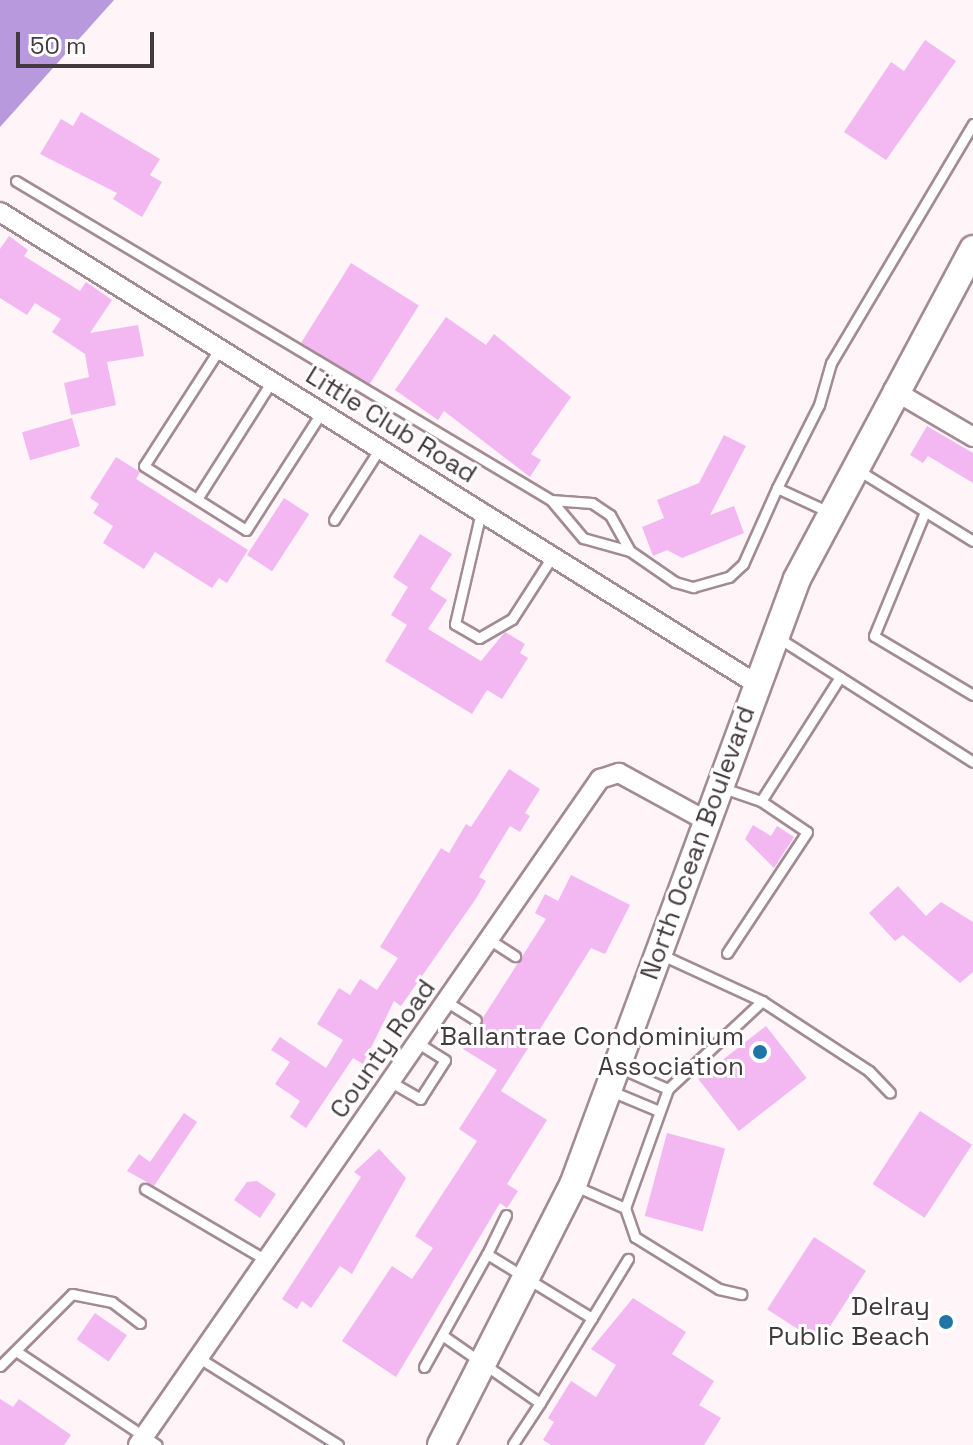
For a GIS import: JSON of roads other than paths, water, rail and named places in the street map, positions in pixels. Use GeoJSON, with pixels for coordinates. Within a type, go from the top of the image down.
{"type":"FeatureCollection","features":[{"type":"Feature","properties":{"kind":"main road","name":"North Ocean Boulevard"},"geometry":{"type":"LineString","coordinates":[[441,1445],[529,1281],[573,1185],[774,635],[851,466],[973,249]]}},
{"type":"Feature","properties":{"kind":"street","name":"Little Club Road"},"geometry":{"type":"LineString","coordinates":[[0,212],[755,683]]}},
{"type":"Feature","properties":{"kind":"street"},"geometry":{"type":"LineString","coordinates":[[893,390],[973,437]]}},
{"type":"Feature","properties":{"kind":"street","name":"County Road"},"geometry":{"type":"LineString","coordinates":[[146,1442],[198,1358],[609,772],[705,820]]}},
{"type":"Feature","properties":{"kind":"lane"},"geometry":{"type":"LineString","coordinates":[[16,181],[551,500],[583,538],[630,551],[675,582],[712,585],[743,564],[819,405],[831,363],[973,124]]}},
{"type":"Feature","properties":{"kind":"lane"},"geometry":{"type":"LineString","coordinates":[[220,348],[144,466],[246,530],[322,412]]}},
{"type":"Feature","properties":{"kind":"lane"},"geometry":{"type":"LineString","coordinates":[[197,499],[272,381]]}},
{"type":"Feature","properties":{"kind":"lane"},"geometry":{"type":"LineString","coordinates":[[334,520],[380,448]]}},
{"type":"Feature","properties":{"kind":"lane"},"geometry":{"type":"LineString","coordinates":[[851,466],[973,541]]}},
{"type":"Feature","properties":{"kind":"lane"},"geometry":{"type":"LineString","coordinates":[[777,488],[829,512]]}},
{"type":"Feature","properties":{"kind":"lane"},"geometry":{"type":"LineString","coordinates":[[551,500],[572,498],[610,515],[630,551]]}},
{"type":"Feature","properties":{"kind":"lane"},"geometry":{"type":"LineString","coordinates":[[481,512],[455,624],[479,638],[512,619],[552,557]]}},
{"type":"Feature","properties":{"kind":"lane"},"geometry":{"type":"LineString","coordinates":[[925,512],[874,636],[973,695]]}},
{"type":"Feature","properties":{"kind":"lane"},"geometry":{"type":"LineString","coordinates":[[774,635],[973,762]]}},
{"type":"Feature","properties":{"kind":"lane"},"geometry":{"type":"LineString","coordinates":[[761,801],[840,677]]}},
{"type":"Feature","properties":{"kind":"lane"},"geometry":{"type":"LineString","coordinates":[[718,786],[761,801],[807,832],[727,953]]}},
{"type":"Feature","properties":{"kind":"lane"},"geometry":{"type":"LineString","coordinates":[[490,940],[515,956]]}},
{"type":"Feature","properties":{"kind":"lane"},"geometry":{"type":"LineString","coordinates":[[658,954],[762,1001],[869,1071],[890,1093]]}},
{"type":"Feature","properties":{"kind":"lane"},"geometry":{"type":"LineString","coordinates":[[741,1294],[719,1289],[635,1237],[625,1208],[668,1089],[762,1001]]}},
{"type":"Feature","properties":{"kind":"lane"},"geometry":{"type":"LineString","coordinates":[[447,1002],[476,1020]]}},
{"type":"Feature","properties":{"kind":"lane"},"geometry":{"type":"LineString","coordinates":[[391,1082],[420,1099],[445,1060],[418,1043]]}},
{"type":"Feature","properties":{"kind":"lane"},"geometry":{"type":"LineString","coordinates":[[614,1079],[668,1089]]}},
{"type":"Feature","properties":{"kind":"lane"},"geometry":{"type":"LineString","coordinates":[[614,1079],[659,1111]]}},
{"type":"Feature","properties":{"kind":"lane"},"geometry":{"type":"LineString","coordinates":[[573,1185],[625,1208]]}},
{"type":"Feature","properties":{"kind":"lane"},"geometry":{"type":"LineString","coordinates":[[145,1189],[268,1261]]}},
{"type":"Feature","properties":{"kind":"lane"},"geometry":{"type":"LineString","coordinates":[[424,1367],[506,1215]]}},
{"type":"Feature","properties":{"kind":"lane"},"geometry":{"type":"LineString","coordinates":[[487,1254],[592,1318]]}},
{"type":"Feature","properties":{"kind":"lane"},"geometry":{"type":"LineString","coordinates":[[513,1444],[628,1259]]}},
{"type":"Feature","properties":{"kind":"lane"},"geometry":{"type":"LineString","coordinates":[[0,1366],[72,1294],[112,1302],[140,1323]]}},
{"type":"Feature","properties":{"kind":"lane"},"geometry":{"type":"LineString","coordinates":[[442,1335],[483,1370],[540,1403]]}},
{"type":"Feature","properties":{"kind":"lane"},"geometry":{"type":"LineString","coordinates":[[16,1351],[146,1442]]}},
{"type":"Feature","properties":{"kind":"lane"},"geometry":{"type":"LineString","coordinates":[[198,1358],[338,1445]]}},
{"type":"Feature","properties":{"kind":"place","name":"Ballantrae Condominium Association"},"geometry":{"type":"Point","coordinates":[760,1052]}},
{"type":"Feature","properties":{"kind":"place","name":"Delray Public Beach"},"geometry":{"type":"Point","coordinates":[946,1322]}}]}
